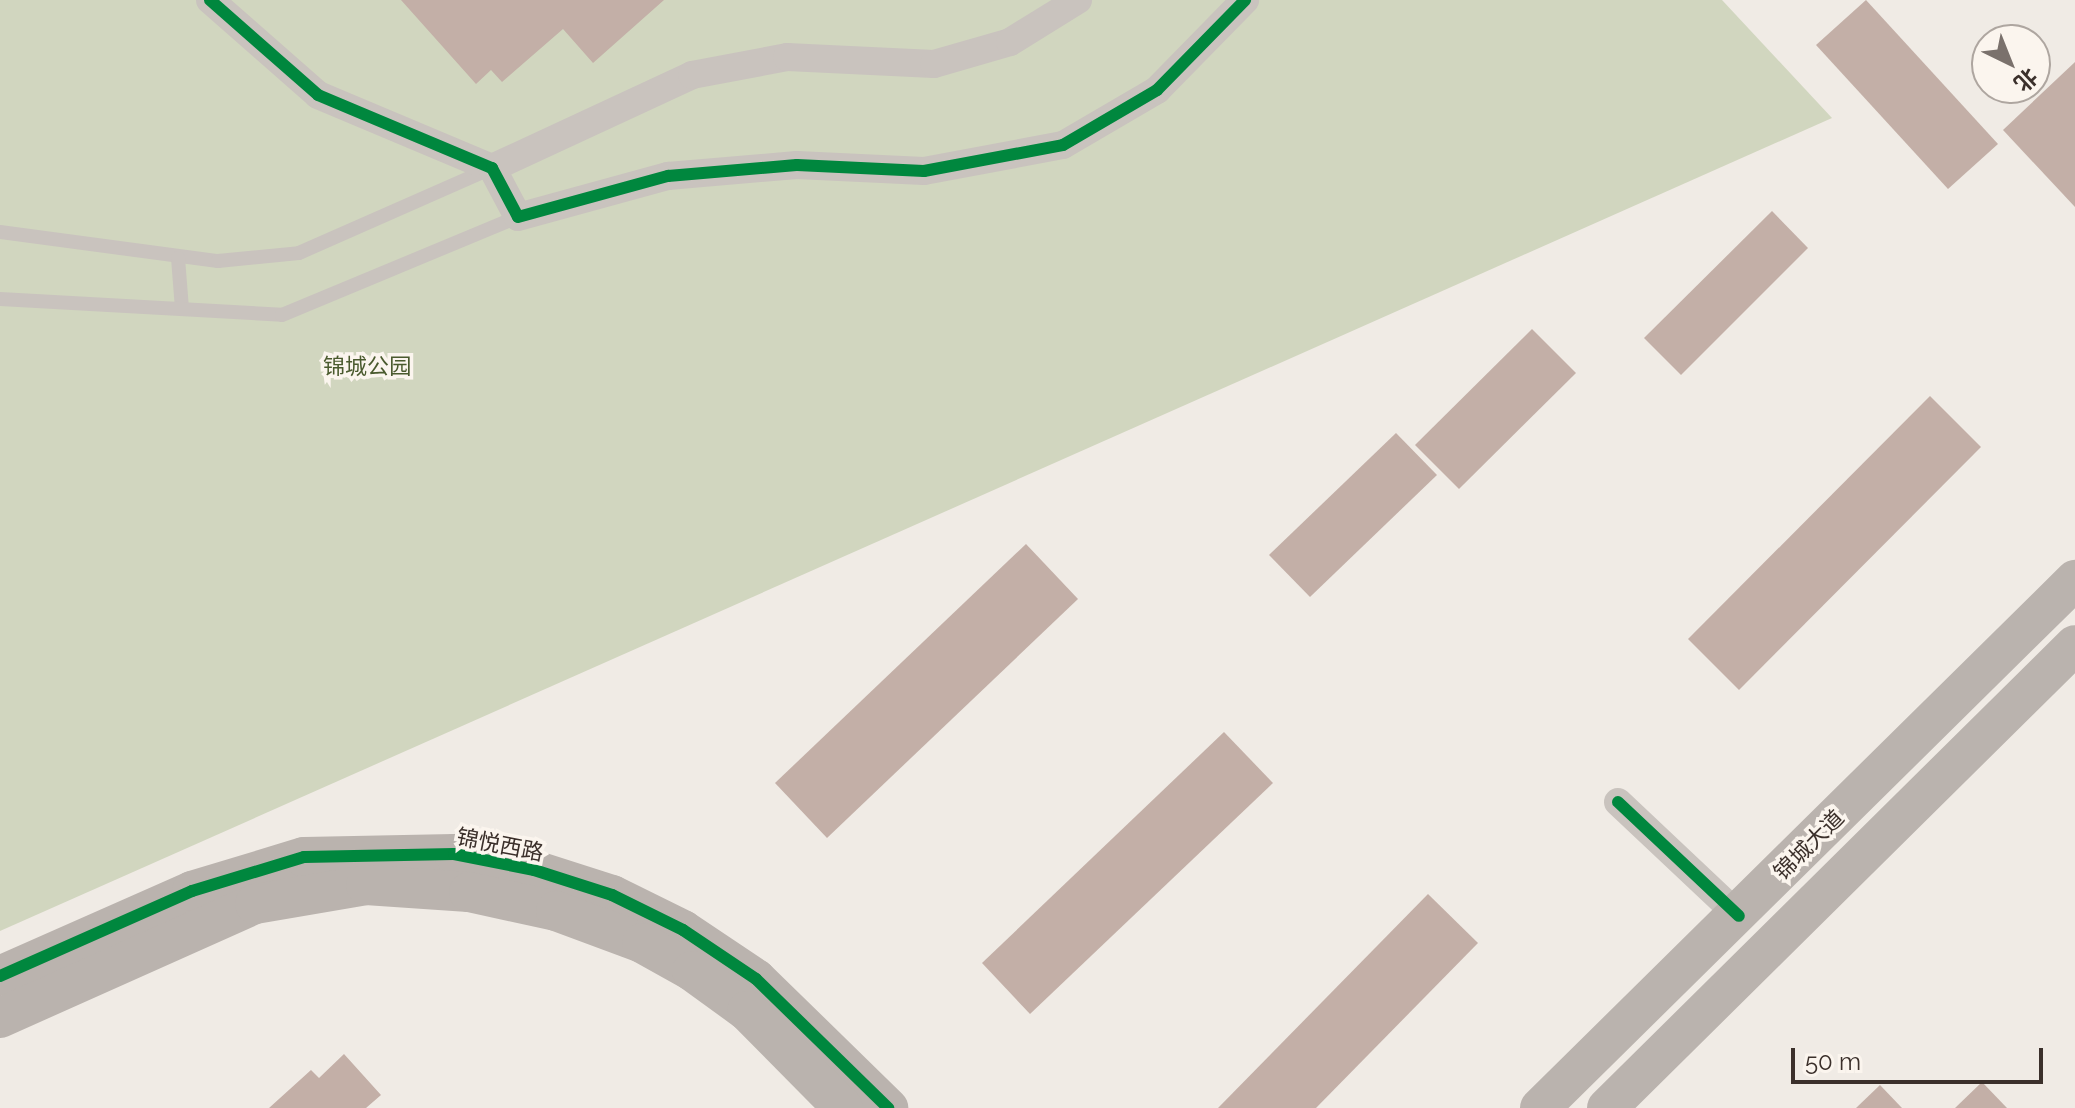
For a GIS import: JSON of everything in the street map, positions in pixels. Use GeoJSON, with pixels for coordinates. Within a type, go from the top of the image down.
{"type":"FeatureCollection","features":[{"type":"Feature","properties":{"kind":"street"},"geometry":{"type":"LineString","coordinates":[[210,0],[318,95],[492,168],[518,217],[668,176],[797,165],[924,171],[1063,145],[1157,90],[1245,0]]}},
{"type":"Feature","properties":{"kind":"street"},"geometry":{"type":"LineString","coordinates":[[492,168],[692,75],[787,57],[934,64],[1010,42],[1078,0]]}},
{"type":"Feature","properties":{"kind":"street","name":"锦城大道"},"geometry":{"type":"LineString","coordinates":[[1540,1108],[1739,916],[2075,580]]}},
{"type":"Feature","properties":{"kind":"street","name":"锦城大道"},"geometry":{"type":"LineString","coordinates":[[1607,1108],[2075,645]]}},
{"type":"Feature","properties":{"kind":"street"},"geometry":{"type":"LineString","coordinates":[[1618,802],[1739,916]]}},
{"type":"Feature","properties":{"kind":"street","name":"锦悦西路"},"geometry":{"type":"LineString","coordinates":[[0,976],[192,891],[304,857],[454,854],[534,870],[599,891],[683,930],[756,979],[888,1108]]}},
{"type":"Feature","properties":{"kind":"street"},"geometry":{"type":"LineString","coordinates":[[0,1018],[255,904],[366,885],[469,892],[556,911],[642,943],[692,971],[747,1011],[843,1108]]}},
{"type":"Feature","properties":{"kind":"lane"},"geometry":{"type":"LineString","coordinates":[[0,232],[218,261],[299,253],[492,168]]}},
{"type":"Feature","properties":{"kind":"lane"},"geometry":{"type":"LineString","coordinates":[[0,299],[182,309],[235,316],[282,315],[518,217]]}},
{"type":"Feature","properties":{"kind":"lane"},"geometry":{"type":"LineString","coordinates":[[178,258],[182,309]]}},
{"type":"Feature","properties":{"kind":"green space","name":"锦城公园"},"geometry":{"type":"Polygon","coordinates":[[[0,0],[1722,0],[1832,118],[0,931],[0,0]]]}},
{"type":"Feature","properties":{"kind":"building"},"geometry":{"type":"Polygon","coordinates":[[[401,0],[664,0],[593,63],[563,29],[502,82],[491,70],[476,84],[401,0]]]}},
{"type":"Feature","properties":{"kind":"building"},"geometry":{"type":"Polygon","coordinates":[[[1866,0],[1998,144],[1948,189],[1816,45],[1866,0]]]}},
{"type":"Feature","properties":{"kind":"building"},"geometry":{"type":"Polygon","coordinates":[[[2075,62],[2075,207],[2003,130],[2031,104],[2051,104],[2051,85],[2075,62]]]}},
{"type":"Feature","properties":{"kind":"building"},"geometry":{"type":"Polygon","coordinates":[[[1772,211],[1808,248],[1681,375],[1644,338],[1772,211]]]}},
{"type":"Feature","properties":{"kind":"building"},"geometry":{"type":"Polygon","coordinates":[[[1532,329],[1576,373],[1459,489],[1415,445],[1532,329]]]}},
{"type":"Feature","properties":{"kind":"building"},"geometry":{"type":"Polygon","coordinates":[[[1930,396],[1981,447],[1739,690],[1688,639],[1930,396]]]}},
{"type":"Feature","properties":{"kind":"building"},"geometry":{"type":"Polygon","coordinates":[[[1396,433],[1437,475],[1310,597],[1269,555],[1396,433]]]}},
{"type":"Feature","properties":{"kind":"building"},"geometry":{"type":"Polygon","coordinates":[[[1026,544],[1078,599],[827,838],[775,783],[1026,544]]]}},
{"type":"Feature","properties":{"kind":"building"},"geometry":{"type":"Polygon","coordinates":[[[1224,732],[1273,783],[1030,1014],[982,963],[1224,732]]]}},
{"type":"Feature","properties":{"kind":"building"},"geometry":{"type":"Polygon","coordinates":[[[1428,894],[1478,943],[1316,1108],[1218,1108],[1428,894]]]}},
{"type":"Feature","properties":{"kind":"building"},"geometry":{"type":"Polygon","coordinates":[[[344,1054],[381,1095],[366,1108],[269,1108],[311,1070],[319,1078],[344,1054]]]}},
{"type":"Feature","properties":{"kind":"building"},"geometry":{"type":"Polygon","coordinates":[[[1982,1082],[2007,1108],[1955,1108],[1982,1082]]]}},
{"type":"Feature","properties":{"kind":"building"},"geometry":{"type":"Polygon","coordinates":[[[1880,1085],[1902,1108],[1856,1108],[1880,1085]]]}},
{"type":"Feature","properties":{"kind":"cycle path"},"geometry":{"type":"LineString","coordinates":[[210,0],[318,95],[492,168],[518,217],[668,176],[797,165],[924,171],[1063,145],[1157,90],[1245,0]]}},
{"type":"Feature","properties":{"kind":"cycle path"},"geometry":{"type":"LineString","coordinates":[[1618,802],[1739,916]]}},
{"type":"Feature","properties":{"kind":"cycle path"},"geometry":{"type":"LineString","coordinates":[[0,976],[192,891],[304,857],[454,854],[534,870],[612,895],[683,930],[756,979],[888,1108]]}}]}
